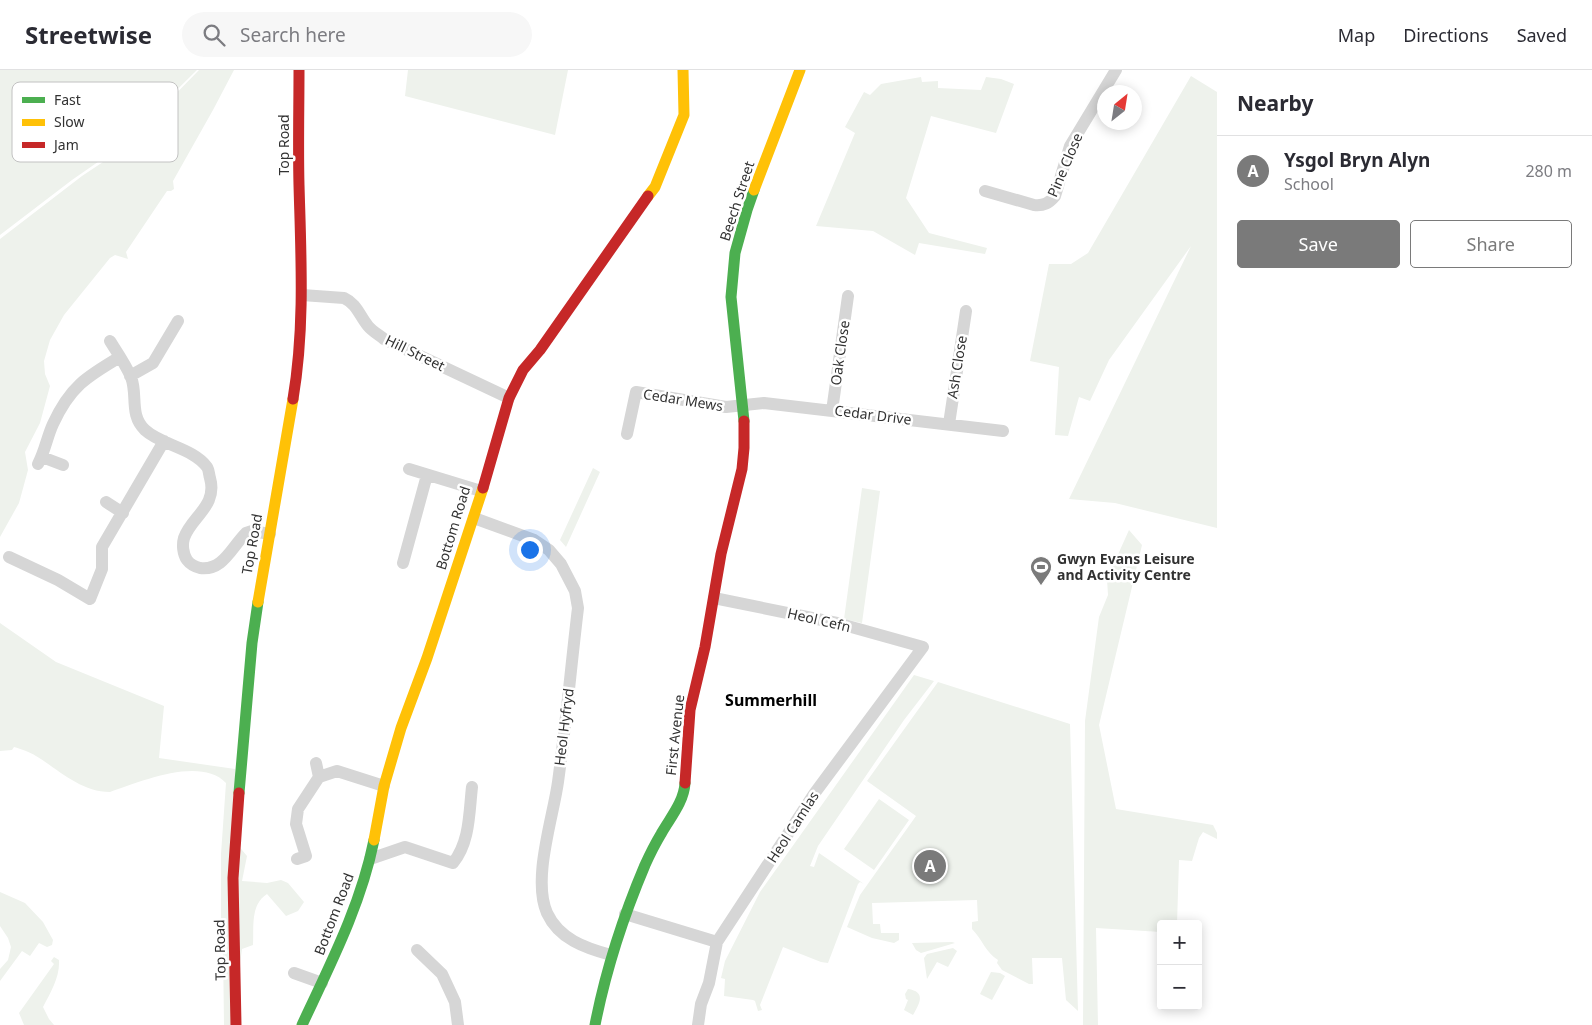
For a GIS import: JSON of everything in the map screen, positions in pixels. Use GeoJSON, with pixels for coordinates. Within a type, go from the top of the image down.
{"type":"FeatureCollection","features":[{"type":"Feature","properties":{"kind":"street","name":"Top Road"},"geometry":{"type":"LineString","coordinates":[[236,1025],[233,878],[252,643],[297,375],[301,333],[302,295],[298,153],[300,70]]}},
{"type":"Feature","properties":{"kind":"street","name":"Bottom Road"},"geometry":{"type":"LineString","coordinates":[[302,1025],[346,934],[370,859],[384,786],[401,728],[427,658],[474,518],[509,398],[524,370],[655,187],[684,115],[683,70]]}},
{"type":"Feature","properties":{"kind":"street","name":"Beech Street"},"geometry":{"type":"LineString","coordinates":[[742,406],[731,297],[735,254],[747,210],[800,70]]}},
{"type":"Feature","properties":{"kind":"street","name":"Pine Close"},"geometry":{"type":"LineString","coordinates":[[985,191],[1041,206],[1050,201],[1055,196],[1070,146],[1116,70]]}},
{"type":"Feature","properties":{"kind":"street","name":"Hill Street"},"geometry":{"type":"LineString","coordinates":[[302,295],[344,298],[357,307],[369,327],[384,339],[509,398]]}},
{"type":"Feature","properties":{"kind":"street","name":"Oak Close"},"geometry":{"type":"LineString","coordinates":[[832,411],[848,296]]}},
{"type":"Feature","properties":{"kind":"street","name":"Ash Close"},"geometry":{"type":"LineString","coordinates":[[948,424],[966,311]]}},
{"type":"Feature","properties":{"kind":"street"},"geometry":{"type":"LineString","coordinates":[[130,376],[153,363],[178,321]]}},
{"type":"Feature","properties":{"kind":"street"},"geometry":{"type":"LineString","coordinates":[[110,341],[130,376],[134,390],[133,405],[138,420],[146,431],[195,456],[208,468],[212,483],[211,497],[184,537],[183,548],[188,561],[196,567],[208,568],[219,564],[246,533],[252,531],[270,534]]}},
{"type":"Feature","properties":{"kind":"street"},"geometry":{"type":"LineString","coordinates":[[63,465],[40,460],[52,426],[65,400],[94,372],[120,357]]}},
{"type":"Feature","properties":{"kind":"street","name":"Cedar Mews"},"geometry":{"type":"LineString","coordinates":[[627,434],[636,392],[726,407],[742,406]]}},
{"type":"Feature","properties":{"kind":"street","name":"Cedar Drive"},"geometry":{"type":"LineString","coordinates":[[742,406],[764,404],[1003,430]]}},
{"type":"Feature","properties":{"kind":"street","name":"First Avenue"},"geometry":{"type":"LineString","coordinates":[[595,1025],[611,955],[625,914],[650,856],[660,835],[678,806],[685,787],[690,710],[705,646],[721,554],[742,469],[744,448],[742,406]]}},
{"type":"Feature","properties":{"kind":"street"},"geometry":{"type":"LineString","coordinates":[[9,557],[58,580],[90,599],[102,568],[102,547],[164,441]]}},
{"type":"Feature","properties":{"kind":"street"},"geometry":{"type":"LineString","coordinates":[[409,470],[481,491]]}},
{"type":"Feature","properties":{"kind":"street"},"geometry":{"type":"LineString","coordinates":[[403,563],[427,475]]}},
{"type":"Feature","properties":{"kind":"street"},"geometry":{"type":"LineString","coordinates":[[106,502],[123,513]]}},
{"type":"Feature","properties":{"kind":"street","name":"Heol Hyfryd"},"geometry":{"type":"LineString","coordinates":[[474,518],[534,540],[549,550],[561,564],[575,591],[578,608],[558,784],[542,872],[542,894],[546,912],[555,928],[567,938],[581,945],[611,955]]}},
{"type":"Feature","properties":{"kind":"street","name":"Heol Cefn"},"geometry":{"type":"LineString","coordinates":[[714,598],[836,623],[923,647]]}},
{"type":"Feature","properties":{"kind":"street","name":"Heol Camlas"},"geometry":{"type":"LineString","coordinates":[[698,1025],[701,1004],[709,983],[717,942],[814,794],[923,647]]}},
{"type":"Feature","properties":{"kind":"street"},"geometry":{"type":"LineString","coordinates":[[316,762],[319,777]]}},
{"type":"Feature","properties":{"kind":"street"},"geometry":{"type":"LineString","coordinates":[[306,856],[296,824],[298,809],[319,777],[337,771],[384,786]]}},
{"type":"Feature","properties":{"kind":"street"},"geometry":{"type":"LineString","coordinates":[[370,859],[405,848],[453,863],[460,855],[465,841],[472,787]]}},
{"type":"Feature","properties":{"kind":"street"},"geometry":{"type":"LineString","coordinates":[[625,914],[717,942]]}},
{"type":"Feature","properties":{"kind":"street"},"geometry":{"type":"LineString","coordinates":[[417,950],[442,974],[455,1002],[458,1025]]}},
{"type":"Feature","properties":{"kind":"street"},"geometry":{"type":"LineString","coordinates":[[294,973],[322,983]]}},
{"type":"Feature","properties":{"kind":"shaded area"},"geometry":{"type":"Polygon","coordinates":[[[0,70],[197,70],[178,89],[178,82],[12,82],[12,162],[98,162],[0,235],[0,70]]]}},
{"type":"Feature","properties":{"kind":"shaded area"},"geometry":{"type":"Polygon","coordinates":[[[199,70],[234,70],[173,181],[174,189],[167,191],[126,252],[128,259],[115,255],[110,258],[64,315],[50,340],[44,361],[45,374],[50,386],[40,423],[25,452],[28,470],[19,503],[0,537],[0,239],[103,162],[178,162],[178,92],[199,70]]]}},
{"type":"Feature","properties":{"kind":"shaded area"},"geometry":{"type":"Polygon","coordinates":[[[408,70],[568,70],[555,135],[405,96],[408,70]]]}},
{"type":"Feature","properties":{"kind":"shaded area"},"geometry":{"type":"Polygon","coordinates":[[[1191,76],[1217,92],[1217,528],[1115,503],[1069,499],[1191,246],[1109,360],[1090,401],[1079,397],[1068,436],[1055,435],[1059,367],[1030,361],[1049,264],[1071,264],[1088,253],[1191,76]]]}},
{"type":"Feature","properties":{"kind":"shaded area"},"geometry":{"type":"Polygon","coordinates":[[[921,77],[922,82],[938,81],[938,88],[981,90],[986,77],[1001,79],[1014,84],[996,133],[931,116],[906,198],[929,233],[987,248],[985,254],[919,243],[915,255],[873,231],[816,226],[855,133],[845,127],[864,92],[870,95],[881,84],[921,77]]]}},
{"type":"Feature","properties":{"kind":"shaded area"},"geometry":{"type":"Polygon","coordinates":[[[593,468],[600,472],[566,547],[560,540],[593,468]]]}},
{"type":"Feature","properties":{"kind":"shaded area"},"geometry":{"type":"Polygon","coordinates":[[[862,488],[880,491],[862,623],[844,619],[862,488]]]}},
{"type":"Feature","properties":{"kind":"shaded area"},"geometry":{"type":"Polygon","coordinates":[[[1129,530],[1142,545],[1099,725],[1116,809],[1213,825],[1217,833],[1217,839],[1203,832],[1199,838],[1192,861],[1179,860],[1177,920],[1157,920],[1157,932],[1096,928],[1098,1025],[1083,1025],[1085,721],[1099,617],[1108,595],[1107,579],[1129,530]]]}},
{"type":"Feature","properties":{"kind":"shaded area"},"geometry":{"type":"Polygon","coordinates":[[[0,623],[56,662],[164,706],[159,758],[235,769],[237,844],[247,856],[242,881],[267,883],[281,880],[288,883],[304,902],[298,911],[286,916],[267,894],[258,904],[254,917],[253,945],[242,949],[232,1025],[224,1025],[223,949],[221,935],[221,854],[226,783],[215,775],[186,771],[153,778],[110,792],[99,791],[80,784],[25,751],[14,747],[12,750],[0,751],[0,623]]]}},
{"type":"Feature","properties":{"kind":"shaded area"},"geometry":{"type":"Polygon","coordinates":[[[914,675],[934,681],[904,720],[818,846],[810,866],[814,867],[819,853],[864,884],[860,882],[858,884],[828,963],[783,947],[760,1005],[762,1010],[758,1011],[753,1000],[724,996],[725,979],[721,978],[725,961],[760,892],[914,675]]]}},
{"type":"Feature","properties":{"kind":"shaded area"},"geometry":{"type":"Polygon","coordinates":[[[938,682],[1070,724],[1078,1011],[1066,1000],[1062,958],[1032,958],[1033,984],[1029,984],[1002,970],[997,963],[998,960],[990,954],[972,929],[972,922],[978,921],[977,900],[872,903],[873,924],[880,924],[881,933],[899,933],[899,940],[894,943],[872,938],[847,927],[860,895],[916,816],[867,781],[938,682]]]}},
{"type":"Feature","properties":{"kind":"shaded area"},"geometry":{"type":"Polygon","coordinates":[[[879,799],[909,820],[874,870],[844,849],[879,799]]]}},
{"type":"Feature","properties":{"kind":"shaded area"},"geometry":{"type":"Polygon","coordinates":[[[0,892],[25,903],[43,922],[53,940],[52,945],[47,947],[39,943],[30,956],[22,951],[0,981],[0,969],[8,960],[11,947],[8,938],[0,926],[0,892]]]}},
{"type":"Feature","properties":{"kind":"shaded area"},"geometry":{"type":"Polygon","coordinates":[[[912,943],[955,943],[921,953],[916,950],[912,943]]]}},
{"type":"Feature","properties":{"kind":"shaded area"},"geometry":{"type":"Polygon","coordinates":[[[953,948],[957,951],[948,967],[937,962],[927,979],[924,958],[927,954],[953,948]]]}},
{"type":"Feature","properties":{"kind":"shaded area"},"geometry":{"type":"Polygon","coordinates":[[[54,957],[59,960],[58,972],[43,1007],[54,1025],[24,1025],[19,1013],[54,964],[51,961],[54,957]]]}},
{"type":"Feature","properties":{"kind":"shaded area"},"geometry":{"type":"Polygon","coordinates":[[[991,972],[1000,973],[1005,976],[992,1000],[980,994],[991,972]]]}},
{"type":"Feature","properties":{"kind":"shaded area"},"geometry":{"type":"Polygon","coordinates":[[[908,989],[918,993],[920,996],[913,1015],[904,1010],[908,1000],[905,994],[908,989]]]}},
{"type":"Feature","properties":{"kind":"traffic: fast"},"geometry":{"type":"LineString","coordinates":[[744,421],[731,297],[735,253],[754,190]]}},
{"type":"Feature","properties":{"kind":"traffic: fast"},"geometry":{"type":"LineString","coordinates":[[239,793],[252,643],[258,602]]}},
{"type":"Feature","properties":{"kind":"traffic: fast"},"geometry":{"type":"LineString","coordinates":[[595,1025],[610,963],[629,904],[645,865],[676,810],[682,797],[685,783]]}},
{"type":"Feature","properties":{"kind":"traffic: fast"},"geometry":{"type":"LineString","coordinates":[[302,1025],[353,911],[374,840]]}},
{"type":"Feature","properties":{"kind":"traffic: slow"},"geometry":{"type":"LineString","coordinates":[[648,196],[655,187],[684,115],[683,70]]}},
{"type":"Feature","properties":{"kind":"traffic: slow"},"geometry":{"type":"LineString","coordinates":[[754,190],[800,70]]}},
{"type":"Feature","properties":{"kind":"traffic: slow"},"geometry":{"type":"LineString","coordinates":[[258,602],[293,399]]}},
{"type":"Feature","properties":{"kind":"traffic: slow"},"geometry":{"type":"LineString","coordinates":[[374,840],[384,786],[401,728],[427,658],[483,488]]}},
{"type":"Feature","properties":{"kind":"traffic: jam"},"geometry":{"type":"LineString","coordinates":[[293,399],[301,319],[299,70]]}},
{"type":"Feature","properties":{"kind":"traffic: jam"},"geometry":{"type":"LineString","coordinates":[[483,488],[509,398],[523,370],[540,350],[648,196]]}},
{"type":"Feature","properties":{"kind":"traffic: jam"},"geometry":{"type":"LineString","coordinates":[[685,783],[690,710],[705,647],[721,554],[742,469],[744,421]]}},
{"type":"Feature","properties":{"kind":"traffic: jam"},"geometry":{"type":"LineString","coordinates":[[236,1025],[233,878],[239,793]]}},
{"type":"Feature","properties":{"kind":"place","name":"Gwyn Evans Leisure and Activity Centre"},"geometry":{"type":"Point","coordinates":[1041,586]}},
{"type":"Feature","properties":{"kind":"place","name":"Ysgol Bryn Alyn"},"geometry":{"type":"Point","coordinates":[930,866]}},
{"type":"Feature","properties":{"kind":"district","name":"Summerhill"},"geometry":{"type":"Point","coordinates":[771,700]}}]}
